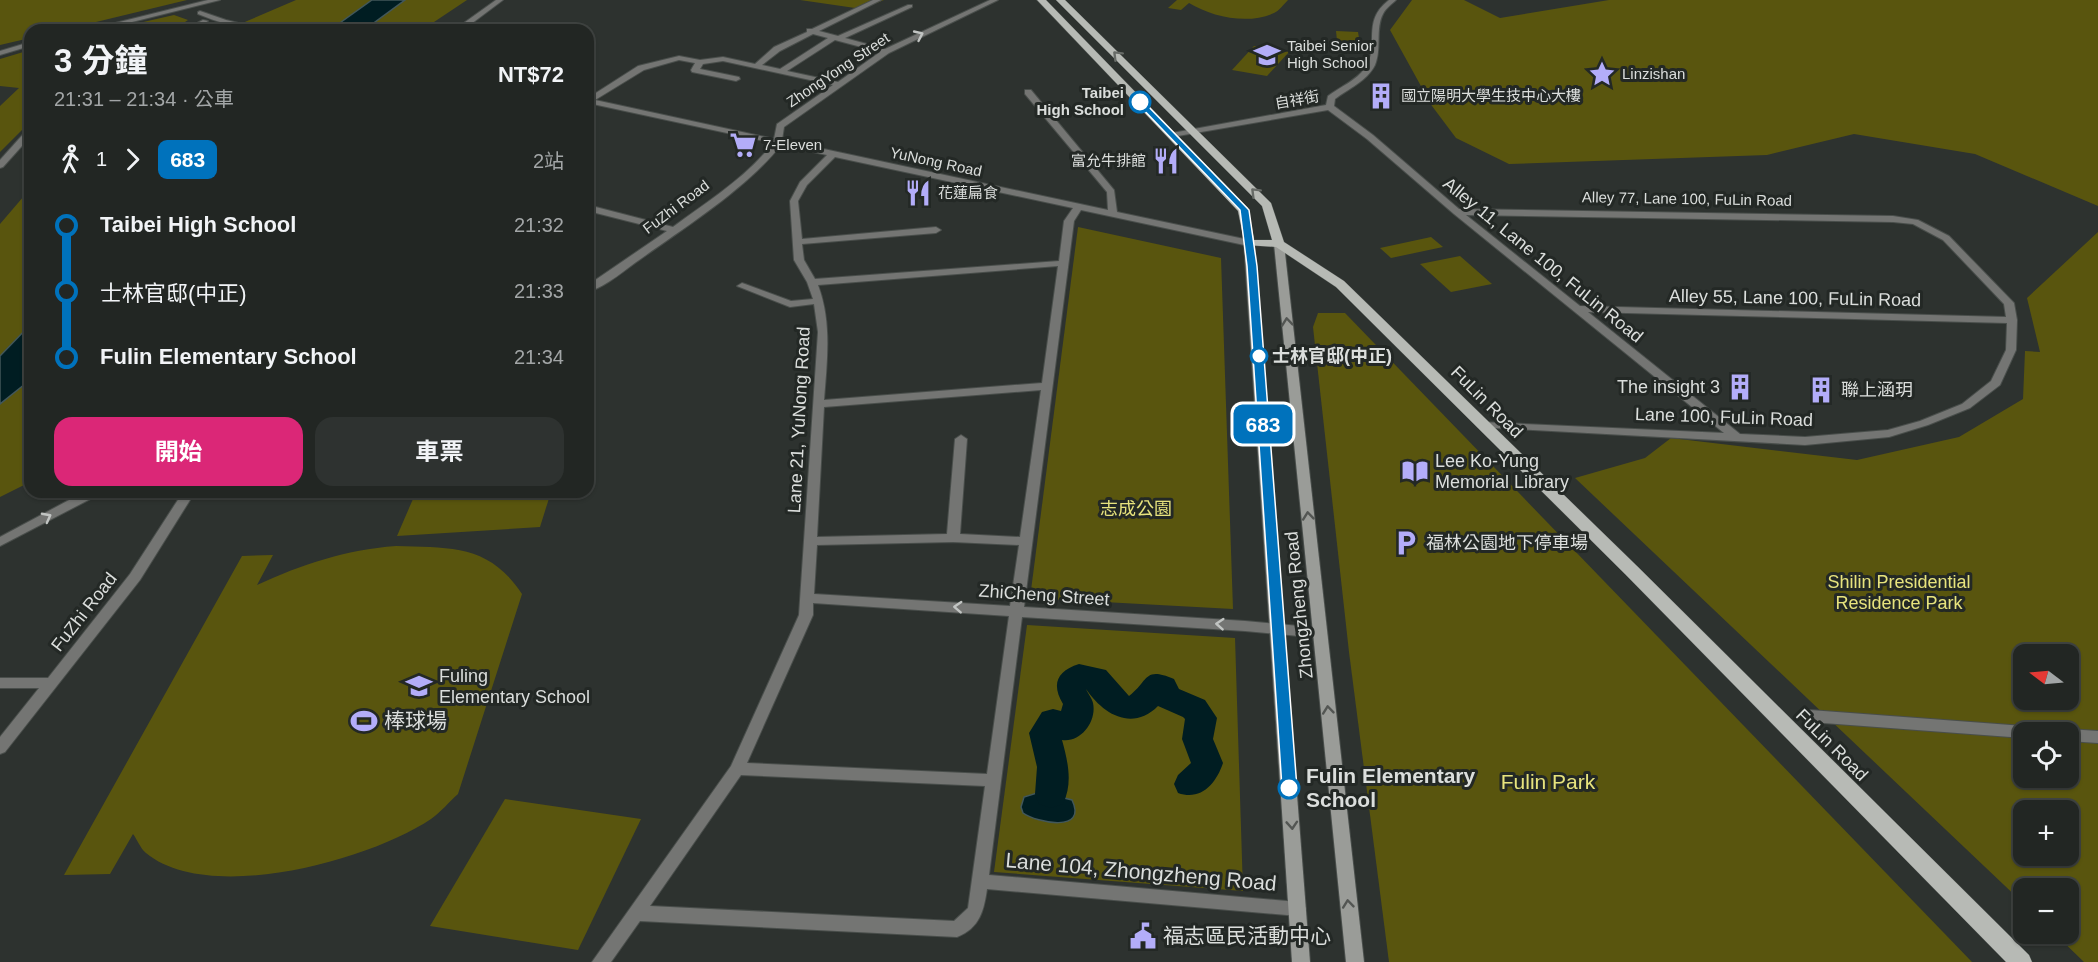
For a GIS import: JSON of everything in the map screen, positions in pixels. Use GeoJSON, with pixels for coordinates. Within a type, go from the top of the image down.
{"type":"FeatureCollection","features":[{"type":"Feature","properties":{"kind":"main road"},"geometry":{"type":"LineString","coordinates":[[1041,0],[1244,210],[1250,243]]}},
{"type":"Feature","properties":{"kind":"main road"},"geometry":{"type":"LineString","coordinates":[[1060,0],[1267,205],[1279,244]]}},
{"type":"Feature","properties":{"kind":"main road","name":"YuNong Road"},"geometry":{"type":"LineString","coordinates":[[1250,243],[1279,244]]}},
{"type":"Feature","properties":{"kind":"main road","name":"Zhongzheng Road"},"geometry":{"type":"LineString","coordinates":[[1250,243],[1301,962]]}},
{"type":"Feature","properties":{"kind":"main road","name":"FuLin Road"},"geometry":{"type":"LineString","coordinates":[[1279,244],[1340,284],[1631,570],[2021,962]]}},
{"type":"Feature","properties":{"kind":"main road","name":"Zhongzheng Road"},"geometry":{"type":"LineString","coordinates":[[1279,244],[1354,962]]}},
{"type":"Feature","properties":{"kind":"street"},"geometry":{"type":"LineString","coordinates":[[116,24],[217,0]]}},
{"type":"Feature","properties":{"kind":"street"},"geometry":{"type":"LineString","coordinates":[[466,24],[500,0]]}},
{"type":"Feature","properties":{"kind":"street"},"geometry":{"type":"LineString","coordinates":[[757,66],[777,49],[810,31],[878,0]]}},
{"type":"Feature","properties":{"kind":"street","name":"ZhongYong Street"},"geometry":{"type":"LineString","coordinates":[[777,144],[780,126],[886,51],[995,0]]}},
{"type":"Feature","properties":{"kind":"street","name":"自祥街"},"geometry":{"type":"LineString","coordinates":[[1172,135],[1330,107],[1331,98],[1370,67],[1374,58],[1374,26],[1388,3],[1393,0]]}},
{"type":"Feature","properties":{"kind":"street"},"geometry":{"type":"LineString","coordinates":[[191,6],[200,13],[224,22]]}},
{"type":"Feature","properties":{"kind":"street"},"geometry":{"type":"LineString","coordinates":[[782,71],[837,37],[910,6]]}},
{"type":"Feature","properties":{"kind":"street"},"geometry":{"type":"LineString","coordinates":[[200,13],[198,17],[205,21],[234,24]]}},
{"type":"Feature","properties":{"kind":"street"},"geometry":{"type":"LineString","coordinates":[[199,24],[205,21]]}},
{"type":"Feature","properties":{"kind":"street"},"geometry":{"type":"LineString","coordinates":[[810,31],[886,51]]}},
{"type":"Feature","properties":{"kind":"street"},"geometry":{"type":"LineString","coordinates":[[0,52],[24,46]]}},
{"type":"Feature","properties":{"kind":"street"},"geometry":{"type":"LineString","coordinates":[[594,97],[641,68],[679,58],[700,62],[723,59],[837,84]]}},
{"type":"Feature","properties":{"kind":"street"},"geometry":{"type":"LineString","coordinates":[[700,62],[695,70],[736,80]]}},
{"type":"Feature","properties":{"kind":"street"},"geometry":{"type":"LineString","coordinates":[[1029,92],[1111,192],[1113,215]]}},
{"type":"Feature","properties":{"kind":"street","name":"YuNong Road"},"geometry":{"type":"LineString","coordinates":[[594,102],[777,144],[1250,243]]}},
{"type":"Feature","properties":{"kind":"street","name":"Alley 11, Lane 100, FuLin Road"},"geometry":{"type":"LineString","coordinates":[[1330,107],[1370,137],[1457,212],[1736,437]]}},
{"type":"Feature","properties":{"kind":"street"},"geometry":{"type":"LineString","coordinates":[[0,165],[24,139]]}},
{"type":"Feature","properties":{"kind":"street","name":"FuZhi Road"},"geometry":{"type":"LineString","coordinates":[[594,285],[674,230],[761,163],[777,144]]}},
{"type":"Feature","properties":{"kind":"street","name":"Lane 21, YuNong Road"},"geometry":{"type":"LineString","coordinates":[[601,962],[737,769],[806,615],[823,332],[819,301],[812,282],[799,260],[794,201],[803,184],[832,155]]}},
{"type":"Feature","properties":{"kind":"street","name":"Lane 104, Zhongzheng Road"},"geometry":{"type":"LineString","coordinates":[[636,913],[957,929],[976,911],[1024,541],[1069,221],[1078,208]]}},
{"type":"Feature","properties":{"kind":"street"},"geometry":{"type":"LineString","coordinates":[[594,210],[674,230]]}},
{"type":"Feature","properties":{"kind":"street","name":"Alley 77, Lane 100, FuLin Road"},"geometry":{"type":"LineString","coordinates":[[1457,212],[1893,219],[1916,222]]}},
{"type":"Feature","properties":{"kind":"street","name":"Lane 100, FuLin Road"},"geometry":{"type":"LineString","coordinates":[[1482,425],[1804,441],[1889,433],[1966,406],[1996,383],[2012,350],[2012,320],[2009,303],[1946,238],[1916,222]]}},
{"type":"Feature","properties":{"kind":"street"},"geometry":{"type":"LineString","coordinates":[[798,242],[936,230]]}},
{"type":"Feature","properties":{"kind":"street"},"geometry":{"type":"LineString","coordinates":[[812,282],[1064,263]]}},
{"type":"Feature","properties":{"kind":"street"},"geometry":{"type":"LineString","coordinates":[[742,286],[790,304],[819,301]]}},
{"type":"Feature","properties":{"kind":"street","name":"Alley 55, Lane 100, FuLin Road"},"geometry":{"type":"LineString","coordinates":[[1577,309],[2012,320]]}},
{"type":"Feature","properties":{"kind":"street"},"geometry":{"type":"LineString","coordinates":[[819,404],[1047,386]]}},
{"type":"Feature","properties":{"kind":"street"},"geometry":{"type":"LineString","coordinates":[[953,538],[962,439]]}},
{"type":"Feature","properties":{"kind":"street"},"geometry":{"type":"LineString","coordinates":[[0,542],[83,498]]}},
{"type":"Feature","properties":{"kind":"street","name":"FuZhi Road"},"geometry":{"type":"LineString","coordinates":[[0,748],[135,577],[185,498]]}},
{"type":"Feature","properties":{"kind":"street"},"geometry":{"type":"LineString","coordinates":[[810,541],[953,538],[1024,541]]}},
{"type":"Feature","properties":{"kind":"street","name":"ZhiCheng Street"},"geometry":{"type":"LineString","coordinates":[[807,598],[1016,610],[1320,633]]}},
{"type":"Feature","properties":{"kind":"street"},"geometry":{"type":"LineString","coordinates":[[0,683],[51,683]]}},
{"type":"Feature","properties":{"kind":"street"},"geometry":{"type":"LineString","coordinates":[[1810,716],[2013,731]]}},
{"type":"Feature","properties":{"kind":"street"},"geometry":{"type":"LineString","coordinates":[[2079,736],[2098,737]]}},
{"type":"Feature","properties":{"kind":"street"},"geometry":{"type":"LineString","coordinates":[[737,769],[992,780]]}},
{"type":"Feature","properties":{"kind":"street","name":"Lane 104, Zhongzheng Road"},"geometry":{"type":"LineString","coordinates":[[980,881],[1298,909]]}},
{"type":"Feature","properties":{"kind":"green space"},"geometry":{"type":"Polygon","coordinates":[[[0,0],[187,0],[88,24],[24,24],[24,39],[0,45],[0,0]]]}},
{"type":"Feature","properties":{"kind":"green space"},"geometry":{"type":"Polygon","coordinates":[[[296,0],[372,0],[338,24],[240,24],[296,0]]]}},
{"type":"Feature","properties":{"kind":"green space"},"geometry":{"type":"Polygon","coordinates":[[[405,0],[467,0],[431,24],[372,24],[405,0]]]}},
{"type":"Feature","properties":{"kind":"green space"},"geometry":{"type":"Polygon","coordinates":[[[800,0],[884,0],[862,9],[800,0]]]}},
{"type":"Feature","properties":{"kind":"green space"},"geometry":{"type":"Polygon","coordinates":[[[1177,0],[1288,0],[1274,13],[1264,17],[1242,19],[1208,12],[1189,3],[1181,10],[1168,8],[1177,0]]]}},
{"type":"Feature","properties":{"kind":"green space"},"geometry":{"type":"Polygon","coordinates":[[[1412,0],[1464,0],[1500,18],[1609,0],[2098,0],[2098,206],[1975,154],[1854,134],[1767,155],[1509,164],[1456,138],[1432,106],[1390,30],[1412,0]]]}},
{"type":"Feature","properties":{"kind":"green space"},"geometry":{"type":"Polygon","coordinates":[[[174,15],[188,20],[182,24],[134,24],[174,15]]]}},
{"type":"Feature","properties":{"kind":"green space"},"geometry":{"type":"Polygon","coordinates":[[[1336,31],[1358,32],[1361,51],[1338,50],[1336,31]]]}},
{"type":"Feature","properties":{"kind":"green space"},"geometry":{"type":"Polygon","coordinates":[[[1254,46],[1289,52],[1267,76],[1232,70],[1254,46]]]}},
{"type":"Feature","properties":{"kind":"green space"},"geometry":{"type":"Polygon","coordinates":[[[24,52],[24,128],[0,152],[0,106],[19,88],[0,86],[0,59],[24,52]]]}},
{"type":"Feature","properties":{"kind":"green space"},"geometry":{"type":"Polygon","coordinates":[[[24,196],[24,331],[0,356],[0,224],[24,196]]]}},
{"type":"Feature","properties":{"kind":"green space","name":"志成公園"},"geometry":{"type":"Polygon","coordinates":[[[1078,227],[1221,258],[1233,609],[1030,598],[1078,227]]]}},
{"type":"Feature","properties":{"kind":"green space","name":"Shilin Presidential Residence Park"},"geometry":{"type":"Polygon","coordinates":[[[2098,232],[2098,962],[2084,962],[2065,944],[2079,944],[2079,878],[2013,878],[2013,894],[1575,478],[1645,458],[1671,438],[1857,460],[1959,437],[2023,399],[2025,351],[2040,352],[2027,298],[2098,232]]]}},
{"type":"Feature","properties":{"kind":"green space"},"geometry":{"type":"Polygon","coordinates":[[[1431,237],[1443,247],[1391,258],[1380,248],[1431,237]]]}},
{"type":"Feature","properties":{"kind":"green space"},"geometry":{"type":"Polygon","coordinates":[[[1460,256],[1492,284],[1451,292],[1420,264],[1460,256]]]}},
{"type":"Feature","properties":{"kind":"green space","name":"Fulin Park"},"geometry":{"type":"Polygon","coordinates":[[[1318,313],[1345,313],[1972,962],[1389,962],[1349,652],[1313,327],[1318,313]]]}},
{"type":"Feature","properties":{"kind":"green space"},"geometry":{"type":"Polygon","coordinates":[[[24,385],[24,485],[0,497],[0,404],[24,385]]]}},
{"type":"Feature","properties":{"kind":"green space"},"geometry":{"type":"Polygon","coordinates":[[[413,498],[549,498],[540,527],[397,536],[413,498]]]}},
{"type":"Feature","properties":{"kind":"green space"},"geometry":{"type":"Polygon","coordinates":[[[396,546],[451,549],[482,557],[509,578],[522,594],[458,794],[431,819],[404,834],[370,849],[289,871],[248,876],[209,875],[174,868],[146,853],[133,834],[110,874],[64,875],[242,556],[273,555],[257,585],[325,559],[396,546]]]}},
{"type":"Feature","properties":{"kind":"green space"},"geometry":{"type":"Polygon","coordinates":[[[1027,625],[1235,638],[1243,891],[994,872],[1027,625]]]}},
{"type":"Feature","properties":{"kind":"green space"},"geometry":{"type":"Polygon","coordinates":[[[505,799],[641,819],[578,950],[430,926],[505,799]]]}},
{"type":"Feature","properties":{"kind":"water"},"geometry":{"type":"Polygon","coordinates":[[[372,0],[405,0],[372,24],[338,24],[372,0]]]}},
{"type":"Feature","properties":{"kind":"water"},"geometry":{"type":"Polygon","coordinates":[[[24,331],[24,385],[0,404],[0,356],[24,331]]]}},
{"type":"Feature","properties":{"kind":"water"},"geometry":{"type":"Polygon","coordinates":[[[1040,792],[1072,800],[1075,810],[1073,817],[1059,823],[1039,820],[1023,813],[1021,807],[1024,797],[1040,792]]]}},
{"type":"Feature","properties":{"kind":"waterway"},"geometry":{"type":"LineString","coordinates":[[1051,794],[1053,767],[1045,733],[1053,721],[1066,729],[1073,725],[1078,704],[1071,692],[1072,682],[1079,675],[1095,678],[1110,698],[1122,706],[1129,708],[1137,706],[1156,684],[1163,687],[1165,696],[1194,709],[1201,718],[1197,739],[1207,763],[1204,772],[1190,784]]}},
{"type":"Feature","properties":{"kind":"bus line","name":"683"},"geometry":{"type":"LineString","coordinates":[[1140,102],[1244,210],[1252,266],[1289,788]]}},
{"type":"Feature","properties":{"kind":"place","name":"Taibei Senior High School"},"geometry":{"type":"Point","coordinates":[1267,55]}},
{"type":"Feature","properties":{"kind":"place","name":"Linzishan"},"geometry":{"type":"Point","coordinates":[1602,74]}},
{"type":"Feature","properties":{"kind":"place","name":"國立陽明大學生技中心大樓"},"geometry":{"type":"Point","coordinates":[1381,96]}},
{"type":"Feature","properties":{"kind":"place","name":"Taibei High School"},"geometry":{"type":"Point","coordinates":[1140,102]}},
{"type":"Feature","properties":{"kind":"place","name":"7-Eleven"},"geometry":{"type":"Point","coordinates":[743,145]}},
{"type":"Feature","properties":{"kind":"place","name":"富允牛排館"},"geometry":{"type":"Point","coordinates":[1166,161]}},
{"type":"Feature","properties":{"kind":"place","name":"花蓮扁食"},"geometry":{"type":"Point","coordinates":[918,193]}},
{"type":"Feature","properties":{"kind":"place","name":"士林官邸(中正)"},"geometry":{"type":"Point","coordinates":[1259,356]}},
{"type":"Feature","properties":{"kind":"place","name":"The insight 3"},"geometry":{"type":"Point","coordinates":[1740,387]}},
{"type":"Feature","properties":{"kind":"place","name":"聯上涵玥"},"geometry":{"type":"Point","coordinates":[1821,390]}},
{"type":"Feature","properties":{"kind":"place","name":"Lee Ko-Yung Memorial Library"},"geometry":{"type":"Point","coordinates":[1415,471]}},
{"type":"Feature","properties":{"kind":"place","name":"福林公園地下停車場"},"geometry":{"type":"Point","coordinates":[1406,543]}},
{"type":"Feature","properties":{"kind":"place","name":"Fuling Elementary School"},"geometry":{"type":"Point","coordinates":[419,686]}},
{"type":"Feature","properties":{"kind":"place","name":"棒球場"},"geometry":{"type":"Point","coordinates":[364,721]}},
{"type":"Feature","properties":{"kind":"place","name":"Fulin Elementary School"},"geometry":{"type":"Point","coordinates":[1289,788]}},
{"type":"Feature","properties":{"kind":"place","name":"福志區民活動中心"},"geometry":{"type":"Point","coordinates":[1143,936]}}]}
